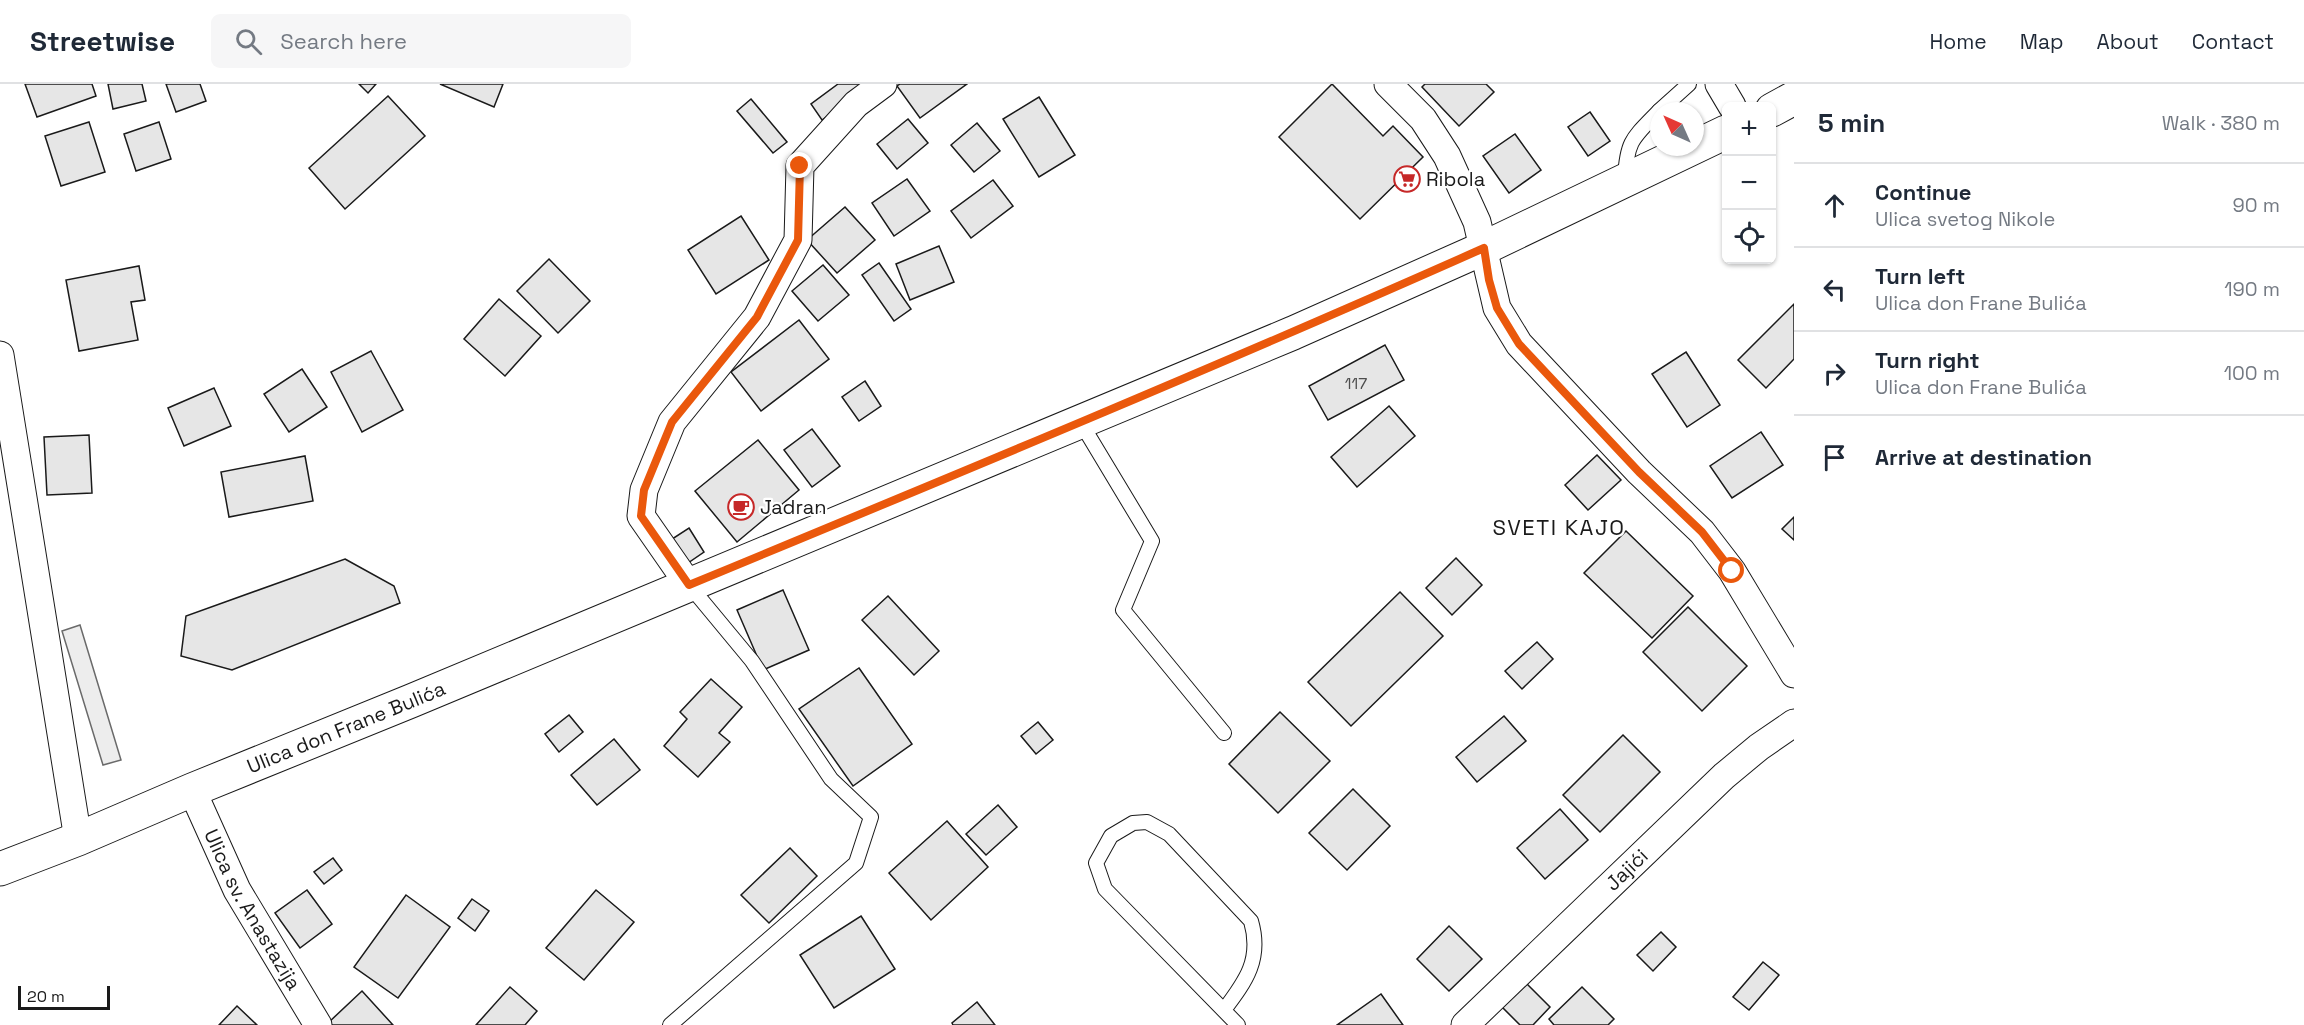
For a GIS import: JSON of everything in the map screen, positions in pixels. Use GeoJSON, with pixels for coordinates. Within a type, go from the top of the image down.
{"type":"FeatureCollection","features":[{"type":"Feature","properties":{"kind":"street"},"geometry":{"type":"LineString","coordinates":[[689,585],[641,516],[644,490],[672,422],[757,317],[798,240],[800,166],[856,104],[883,84]]}},
{"type":"Feature","properties":{"kind":"street"},"geometry":{"type":"LineString","coordinates":[[1388,84],[1423,119],[1447,156],[1477,222],[1497,308],[1519,344],[1639,472],[1702,532],[1732,571],[1794,674]]}},
{"type":"Feature","properties":{"kind":"street"},"geometry":{"type":"LineString","coordinates":[[1719,84],[1730,102]]}},
{"type":"Feature","properties":{"kind":"street"},"geometry":{"type":"LineString","coordinates":[[1776,108],[1794,98]]}},
{"type":"Feature","properties":{"kind":"street","name":"Ulica don Frane Bulića"},"geometry":{"type":"LineString","coordinates":[[0,869],[1082,423],[1293,333],[1484,248],[1722,134]]}},
{"type":"Feature","properties":{"kind":"street"},"geometry":{"type":"LineString","coordinates":[[0,355],[78,838]]}},
{"type":"Feature","properties":{"kind":"street","name":"Jajići"},"geometry":{"type":"LineString","coordinates":[[1465,1025],[1724,776],[1759,747],[1794,723]]}},
{"type":"Feature","properties":{"kind":"street","name":"Ulica sv. Anastazija"},"geometry":{"type":"LineString","coordinates":[[192,790],[237,890],[318,1025]]}},
{"type":"Feature","properties":{"kind":"lane"},"geometry":{"type":"LineString","coordinates":[[1669,102],[1689,84]]}},
{"type":"Feature","properties":{"kind":"lane"},"geometry":{"type":"LineString","coordinates":[[1624,181],[1626,151],[1636,134],[1650,120]]}},
{"type":"Feature","properties":{"kind":"lane"},"geometry":{"type":"LineString","coordinates":[[1082,423],[1152,541],[1123,610],[1224,733]]}},
{"type":"Feature","properties":{"kind":"lane"},"geometry":{"type":"LineString","coordinates":[[670,1025],[856,863],[871,817],[831,779],[752,661],[689,585]]}},
{"type":"Feature","properties":{"kind":"lane"},"geometry":{"type":"LineString","coordinates":[[1224,1010],[1241,987],[1253,962],[1255,936],[1251,921],[1169,834],[1147,822],[1132,823],[1111,836],[1096,863],[1105,889],[1238,1025]]}},
{"type":"Feature","properties":{"kind":"shaded area"},"geometry":{"type":"Polygon","coordinates":[[[80,625],[121,760],[103,765],[62,631],[80,625]]]}},
{"type":"Feature","properties":{"kind":"building"},"geometry":{"type":"Polygon","coordinates":[[[25,84],[92,84],[96,96],[37,117],[25,84]]]}},
{"type":"Feature","properties":{"kind":"building"},"geometry":{"type":"Polygon","coordinates":[[[108,84],[142,84],[146,101],[113,109],[108,84]]]}},
{"type":"Feature","properties":{"kind":"building"},"geometry":{"type":"Polygon","coordinates":[[[166,84],[200,84],[206,101],[176,112],[166,84]]]}},
{"type":"Feature","properties":{"kind":"building"},"geometry":{"type":"Polygon","coordinates":[[[359,84],[376,84],[368,93],[359,84]]]}},
{"type":"Feature","properties":{"kind":"building"},"geometry":{"type":"Polygon","coordinates":[[[440,84],[503,84],[494,107],[440,84]]]}},
{"type":"Feature","properties":{"kind":"building"},"geometry":{"type":"Polygon","coordinates":[[[838,84],[872,84],[822,120],[811,104],[838,84]]]}},
{"type":"Feature","properties":{"kind":"building"},"geometry":{"type":"Polygon","coordinates":[[[900,84],[967,84],[920,118],[897,86],[900,84]]]}},
{"type":"Feature","properties":{"kind":"building"},"geometry":{"type":"Polygon","coordinates":[[[1332,84],[1383,136],[1393,126],[1423,157],[1360,219],[1279,137],[1332,84]]]}},
{"type":"Feature","properties":{"kind":"building"},"geometry":{"type":"Polygon","coordinates":[[[1425,84],[1486,84],[1494,92],[1459,126],[1422,87],[1425,84]]]}},
{"type":"Feature","properties":{"kind":"building"},"geometry":{"type":"Polygon","coordinates":[[[388,96],[425,136],[345,209],[309,168],[388,96]]]}},
{"type":"Feature","properties":{"kind":"building"},"geometry":{"type":"Polygon","coordinates":[[[1039,97],[1075,155],[1039,177],[1003,119],[1039,97]]]}},
{"type":"Feature","properties":{"kind":"building"},"geometry":{"type":"Polygon","coordinates":[[[751,99],[787,142],[773,153],[737,111],[751,99]]]}},
{"type":"Feature","properties":{"kind":"building"},"geometry":{"type":"Polygon","coordinates":[[[1590,112],[1610,141],[1588,156],[1568,127],[1590,112]]]}},
{"type":"Feature","properties":{"kind":"building"},"geometry":{"type":"Polygon","coordinates":[[[908,119],[928,143],[897,169],[877,144],[908,119]]]}},
{"type":"Feature","properties":{"kind":"building"},"geometry":{"type":"Polygon","coordinates":[[[89,122],[105,172],[61,186],[45,136],[89,122]]]}},
{"type":"Feature","properties":{"kind":"building"},"geometry":{"type":"Polygon","coordinates":[[[159,122],[171,159],[136,171],[124,134],[159,122]]]}},
{"type":"Feature","properties":{"kind":"building"},"geometry":{"type":"Polygon","coordinates":[[[977,123],[1000,151],[974,172],[951,145],[977,123]]]}},
{"type":"Feature","properties":{"kind":"building"},"geometry":{"type":"Polygon","coordinates":[[[1515,134],[1541,170],[1509,193],[1483,156],[1515,134]]]}},
{"type":"Feature","properties":{"kind":"building"},"geometry":{"type":"Polygon","coordinates":[[[907,179],[930,211],[894,236],[872,203],[907,179]]]}},
{"type":"Feature","properties":{"kind":"building"},"geometry":{"type":"Polygon","coordinates":[[[993,180],[1013,206],[971,238],[951,211],[993,180]]]}},
{"type":"Feature","properties":{"kind":"building"},"geometry":{"type":"Polygon","coordinates":[[[845,207],[875,240],[837,273],[807,240],[845,207]]]}},
{"type":"Feature","properties":{"kind":"building"},"geometry":{"type":"Polygon","coordinates":[[[741,216],[769,260],[716,294],[688,250],[741,216]]]}},
{"type":"Feature","properties":{"kind":"building"},"geometry":{"type":"Polygon","coordinates":[[[939,246],[954,282],[910,300],[896,264],[939,246]]]}},
{"type":"Feature","properties":{"kind":"building"},"geometry":{"type":"Polygon","coordinates":[[[549,259],[590,301],[558,333],[517,291],[549,259]]]}},
{"type":"Feature","properties":{"kind":"building"},"geometry":{"type":"Polygon","coordinates":[[[879,263],[911,309],[894,321],[862,275],[879,263]]]}},
{"type":"Feature","properties":{"kind":"building"},"geometry":{"type":"Polygon","coordinates":[[[823,265],[849,295],[818,321],[792,291],[823,265]]]}},
{"type":"Feature","properties":{"kind":"building"},"geometry":{"type":"Polygon","coordinates":[[[139,266],[145,300],[131,302],[138,340],[79,351],[66,280],[139,266]]]}},
{"type":"Feature","properties":{"kind":"building"},"geometry":{"type":"Polygon","coordinates":[[[499,299],[541,336],[505,376],[464,339],[499,299]]]}},
{"type":"Feature","properties":{"kind":"building"},"geometry":{"type":"Polygon","coordinates":[[[1794,304],[1794,359],[1766,388],[1738,360],[1794,304]]]}},
{"type":"Feature","properties":{"kind":"building"},"geometry":{"type":"Polygon","coordinates":[[[799,320],[829,359],[761,411],[731,372],[799,320]]]}},
{"type":"Feature","properties":{"kind":"building"},"geometry":{"type":"Polygon","coordinates":[[[1385,345],[1404,380],[1328,420],[1309,386],[1385,345]]]}},
{"type":"Feature","properties":{"kind":"building"},"geometry":{"type":"Polygon","coordinates":[[[371,351],[403,410],[362,432],[331,372],[371,351]]]}},
{"type":"Feature","properties":{"kind":"building"},"geometry":{"type":"Polygon","coordinates":[[[1686,352],[1720,405],[1687,427],[1652,374],[1686,352]]]}},
{"type":"Feature","properties":{"kind":"building"},"geometry":{"type":"Polygon","coordinates":[[[302,369],[327,407],[289,432],[264,394],[302,369]]]}},
{"type":"Feature","properties":{"kind":"building"},"geometry":{"type":"Polygon","coordinates":[[[865,381],[881,406],[859,421],[842,397],[865,381]]]}},
{"type":"Feature","properties":{"kind":"building"},"geometry":{"type":"Polygon","coordinates":[[[214,388],[231,426],[184,446],[168,408],[214,388]]]}},
{"type":"Feature","properties":{"kind":"building"},"geometry":{"type":"Polygon","coordinates":[[[1389,406],[1415,436],[1357,487],[1331,457],[1389,406]]]}},
{"type":"Feature","properties":{"kind":"building"},"geometry":{"type":"Polygon","coordinates":[[[812,429],[840,466],[812,487],[784,450],[812,429]]]}},
{"type":"Feature","properties":{"kind":"building"},"geometry":{"type":"Polygon","coordinates":[[[1761,432],[1783,465],[1732,498],[1710,466],[1761,432]]]}},
{"type":"Feature","properties":{"kind":"building"},"geometry":{"type":"Polygon","coordinates":[[[89,435],[92,493],[47,495],[44,437],[89,435]]]}},
{"type":"Feature","properties":{"kind":"building"},"geometry":{"type":"Polygon","coordinates":[[[758,440],[799,490],[737,542],[695,491],[758,440]]]}},
{"type":"Feature","properties":{"kind":"building"},"geometry":{"type":"Polygon","coordinates":[[[1597,455],[1621,480],[1588,510],[1565,485],[1597,455]]]}},
{"type":"Feature","properties":{"kind":"building"},"geometry":{"type":"Polygon","coordinates":[[[305,456],[313,501],[229,517],[221,472],[305,456]]]}},
{"type":"Feature","properties":{"kind":"building"},"geometry":{"type":"Polygon","coordinates":[[[1794,517],[1794,540],[1782,529],[1794,517]]]}},
{"type":"Feature","properties":{"kind":"building"},"geometry":{"type":"Polygon","coordinates":[[[689,528],[704,552],[685,565],[669,541],[689,528]]]}},
{"type":"Feature","properties":{"kind":"building"},"geometry":{"type":"Polygon","coordinates":[[[1626,531],[1693,596],[1652,638],[1584,573],[1626,531]]]}},
{"type":"Feature","properties":{"kind":"building"},"geometry":{"type":"Polygon","coordinates":[[[1456,558],[1482,585],[1452,615],[1426,588],[1456,558]]]}},
{"type":"Feature","properties":{"kind":"building"},"geometry":{"type":"Polygon","coordinates":[[[345,559],[394,586],[400,603],[232,670],[181,656],[186,616],[345,559]]]}},
{"type":"Feature","properties":{"kind":"building"},"geometry":{"type":"Polygon","coordinates":[[[783,590],[809,650],[763,670],[737,610],[783,590]]]}},
{"type":"Feature","properties":{"kind":"building"},"geometry":{"type":"Polygon","coordinates":[[[1400,592],[1443,636],[1351,726],[1308,682],[1400,592]]]}},
{"type":"Feature","properties":{"kind":"building"},"geometry":{"type":"Polygon","coordinates":[[[888,596],[939,651],[914,675],[862,620],[888,596]]]}},
{"type":"Feature","properties":{"kind":"building"},"geometry":{"type":"Polygon","coordinates":[[[1688,607],[1747,666],[1702,711],[1643,652],[1688,607]]]}},
{"type":"Feature","properties":{"kind":"building"},"geometry":{"type":"Polygon","coordinates":[[[1537,642],[1553,659],[1522,689],[1505,671],[1537,642]]]}},
{"type":"Feature","properties":{"kind":"building"},"geometry":{"type":"Polygon","coordinates":[[[859,668],[912,744],[853,786],[799,709],[859,668]]]}},
{"type":"Feature","properties":{"kind":"building"},"geometry":{"type":"Polygon","coordinates":[[[711,679],[742,707],[719,733],[730,742],[698,777],[664,746],[687,719],[680,712],[711,679]]]}},
{"type":"Feature","properties":{"kind":"building"},"geometry":{"type":"Polygon","coordinates":[[[1280,712],[1330,761],[1278,813],[1229,764],[1280,712]]]}},
{"type":"Feature","properties":{"kind":"building"},"geometry":{"type":"Polygon","coordinates":[[[569,715],[583,732],[559,752],[545,734],[569,715]]]}},
{"type":"Feature","properties":{"kind":"building"},"geometry":{"type":"Polygon","coordinates":[[[1504,716],[1526,741],[1477,782],[1456,757],[1504,716]]]}},
{"type":"Feature","properties":{"kind":"building"},"geometry":{"type":"Polygon","coordinates":[[[1038,722],[1053,740],[1036,754],[1021,736],[1038,722]]]}},
{"type":"Feature","properties":{"kind":"building"},"geometry":{"type":"Polygon","coordinates":[[[1623,735],[1660,772],[1600,832],[1563,795],[1623,735]]]}},
{"type":"Feature","properties":{"kind":"building"},"geometry":{"type":"Polygon","coordinates":[[[614,739],[640,770],[597,805],[571,775],[614,739]]]}},
{"type":"Feature","properties":{"kind":"building"},"geometry":{"type":"Polygon","coordinates":[[[1353,789],[1390,826],[1347,870],[1309,833],[1353,789]]]}},
{"type":"Feature","properties":{"kind":"building"},"geometry":{"type":"Polygon","coordinates":[[[998,805],[1017,827],[986,855],[966,834],[998,805]]]}},
{"type":"Feature","properties":{"kind":"building"},"geometry":{"type":"Polygon","coordinates":[[[1560,809],[1588,840],[1545,879],[1517,848],[1560,809]]]}},
{"type":"Feature","properties":{"kind":"building"},"geometry":{"type":"Polygon","coordinates":[[[947,821],[988,867],[931,920],[889,873],[947,821]]]}},
{"type":"Feature","properties":{"kind":"building"},"geometry":{"type":"Polygon","coordinates":[[[790,848],[817,876],[769,923],[741,895],[790,848]]]}},
{"type":"Feature","properties":{"kind":"building"},"geometry":{"type":"Polygon","coordinates":[[[333,858],[342,870],[324,884],[314,872],[333,858]]]}},
{"type":"Feature","properties":{"kind":"building"},"geometry":{"type":"Polygon","coordinates":[[[307,890],[332,924],[300,948],[275,913],[307,890]]]}},
{"type":"Feature","properties":{"kind":"building"},"geometry":{"type":"Polygon","coordinates":[[[596,890],[634,922],[584,980],[546,948],[596,890]]]}},
{"type":"Feature","properties":{"kind":"building"},"geometry":{"type":"Polygon","coordinates":[[[406,895],[450,927],[398,998],[354,967],[406,895]]]}},
{"type":"Feature","properties":{"kind":"building"},"geometry":{"type":"Polygon","coordinates":[[[472,899],[489,911],[475,931],[458,918],[472,899]]]}},
{"type":"Feature","properties":{"kind":"building"},"geometry":{"type":"Polygon","coordinates":[[[861,916],[895,969],[834,1008],[800,955],[861,916]]]}},
{"type":"Feature","properties":{"kind":"building"},"geometry":{"type":"Polygon","coordinates":[[[1449,926],[1482,959],[1449,991],[1417,959],[1449,926]]]}},
{"type":"Feature","properties":{"kind":"building"},"geometry":{"type":"Polygon","coordinates":[[[1661,932],[1676,947],[1653,971],[1637,955],[1661,932]]]}},
{"type":"Feature","properties":{"kind":"building"},"geometry":{"type":"Polygon","coordinates":[[[1763,962],[1779,975],[1749,1010],[1733,997],[1763,962]]]}},
{"type":"Feature","properties":{"kind":"building"},"geometry":{"type":"Polygon","coordinates":[[[1525,982],[1550,1007],[1533,1025],[1520,1025],[1501,1006],[1525,982]]]}},
{"type":"Feature","properties":{"kind":"building"},"geometry":{"type":"Polygon","coordinates":[[[510,987],[537,1011],[525,1025],[476,1025],[510,987]]]}},
{"type":"Feature","properties":{"kind":"building"},"geometry":{"type":"Polygon","coordinates":[[[1582,987],[1614,1019],[1608,1025],[1554,1025],[1549,1019],[1582,987]]]}},
{"type":"Feature","properties":{"kind":"building"},"geometry":{"type":"Polygon","coordinates":[[[362,991],[393,1025],[330,1025],[328,1023],[362,991]]]}},
{"type":"Feature","properties":{"kind":"building"},"geometry":{"type":"Polygon","coordinates":[[[1381,994],[1403,1025],[1337,1025],[1381,994]]]}},
{"type":"Feature","properties":{"kind":"building"},"geometry":{"type":"Polygon","coordinates":[[[977,1002],[995,1025],[953,1025],[952,1023],[977,1002]]]}},
{"type":"Feature","properties":{"kind":"building"},"geometry":{"type":"Polygon","coordinates":[[[237,1006],[257,1025],[219,1025],[237,1006]]]}},
{"type":"Feature","properties":{"kind":"place","name":"Ribola"},"geometry":{"type":"Point","coordinates":[1407,179]}},
{"type":"Feature","properties":{"kind":"place","name":"Jadran"},"geometry":{"type":"Point","coordinates":[741,507]}},
{"type":"Feature","properties":{"kind":"district","name":"SVETI KAJO"},"geometry":{"type":"Point","coordinates":[1559,527]}},
{"type":"Feature","properties":{"kind":"route"},"geometry":{"type":"LineString","coordinates":[[800,166],[798,240],[757,317],[672,422],[644,490],[641,516],[689,585],[1082,423],[1484,248],[1489,280],[1497,308],[1519,344],[1639,472],[1702,532],[1732,571]]}}]}
